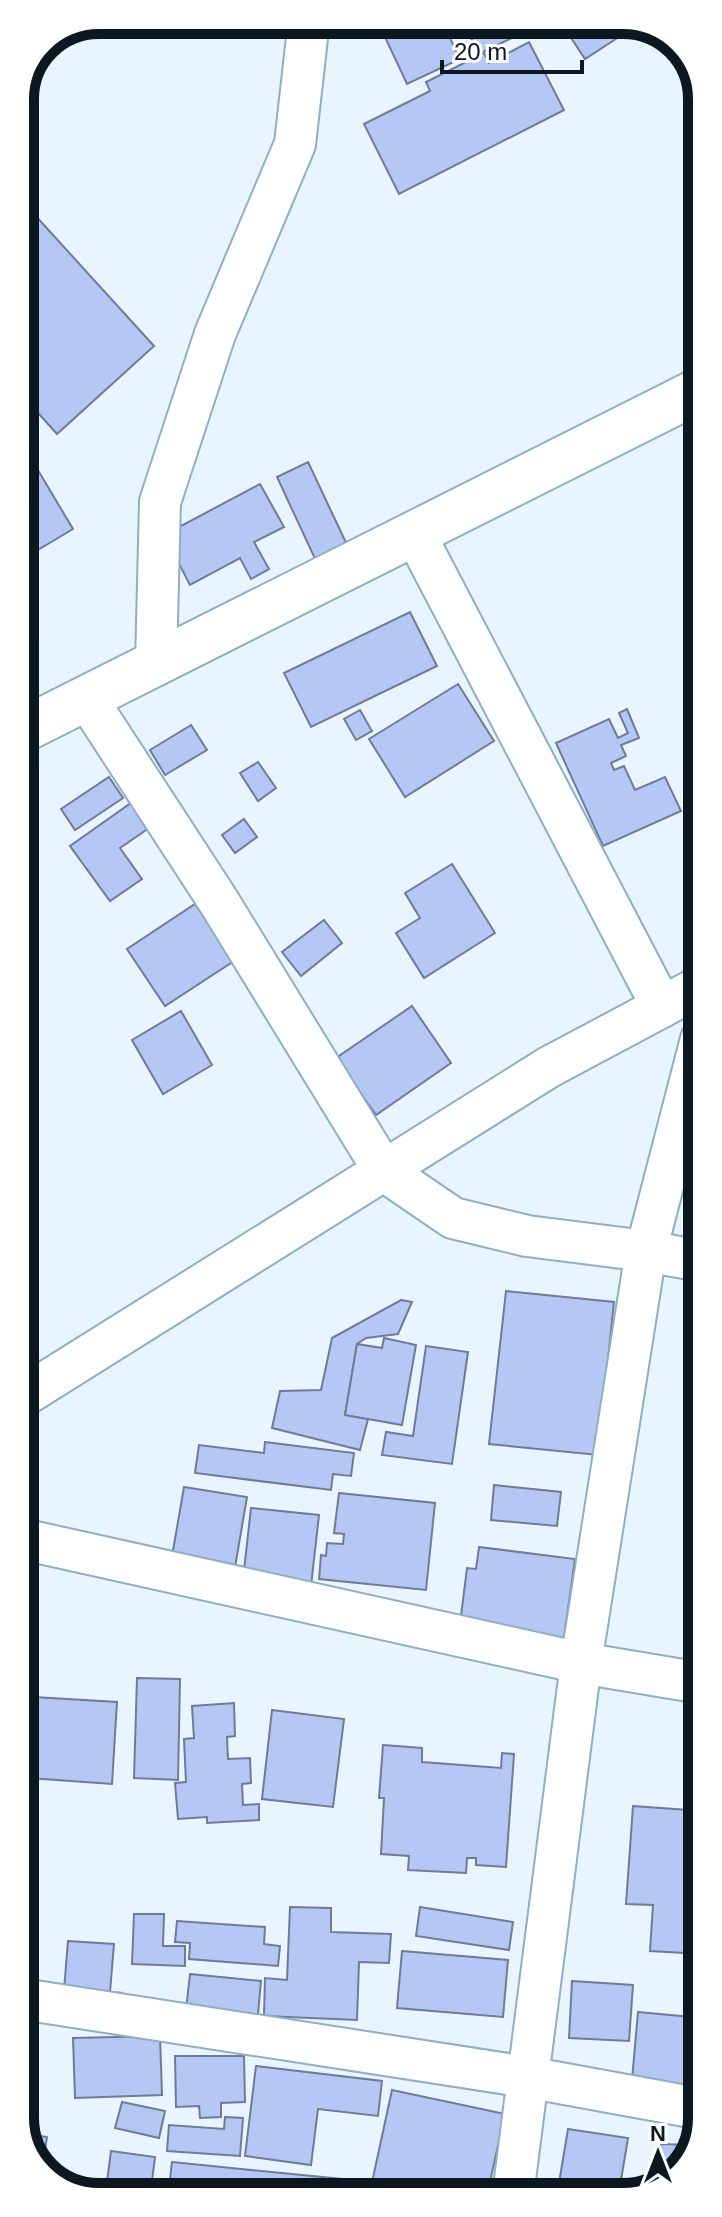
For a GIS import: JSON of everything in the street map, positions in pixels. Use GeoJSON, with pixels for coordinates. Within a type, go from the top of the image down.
{"type":"FeatureCollection","features":[{"type":"Feature","properties":{"kind":"street"},"geometry":{"type":"LineString","coordinates":[[156,664],[160,502],[215,334],[295,144],[307,34]]}},
{"type":"Feature","properties":{"kind":"street"},"geometry":{"type":"LineString","coordinates":[[34,725],[688,396]]}},
{"type":"Feature","properties":{"kind":"street"},"geometry":{"type":"LineString","coordinates":[[415,534],[662,1007]]}},
{"type":"Feature","properties":{"kind":"street"},"geometry":{"type":"LineString","coordinates":[[87,699],[219,902],[384,1171],[453,1218],[527,1236],[688,1259]]}},
{"type":"Feature","properties":{"kind":"street"},"geometry":{"type":"LineString","coordinates":[[34,1390],[549,1067],[688,993]]}},
{"type":"Feature","properties":{"kind":"street"},"geometry":{"type":"LineString","coordinates":[[514,2183],[581,1663],[646,1251],[688,1089]]}},
{"type":"Feature","properties":{"kind":"street"},"geometry":{"type":"LineString","coordinates":[[34,1542],[581,1663],[688,1681]]}},
{"type":"Feature","properties":{"kind":"street"},"geometry":{"type":"LineString","coordinates":[[34,2001],[527,2077],[688,2106]]}},
{"type":"Feature","properties":{"kind":"building"},"geometry":{"type":"Polygon","coordinates":[[[458,34],[450,38],[460,59],[407,84],[384,35],[458,34]]]}},
{"type":"Feature","properties":{"kind":"building"},"geometry":{"type":"Polygon","coordinates":[[[469,34],[520,34],[479,54],[469,34]]]}},
{"type":"Feature","properties":{"kind":"building"},"geometry":{"type":"Polygon","coordinates":[[[569,34],[623,34],[585,59],[569,34]]]}},
{"type":"Feature","properties":{"kind":"building"},"geometry":{"type":"Polygon","coordinates":[[[529,42],[564,110],[399,194],[364,124],[430,91],[426,82],[484,53],[489,63],[529,42]]]}},
{"type":"Feature","properties":{"kind":"building"},"geometry":{"type":"Polygon","coordinates":[[[34,214],[154,346],[57,434],[34,408],[34,214]]]}},
{"type":"Feature","properties":{"kind":"building"},"geometry":{"type":"Polygon","coordinates":[[[308,462],[349,549],[317,563],[277,477],[308,462]]]}},
{"type":"Feature","properties":{"kind":"building"},"geometry":{"type":"Polygon","coordinates":[[[34,463],[73,529],[34,552],[34,463]]]}},
{"type":"Feature","properties":{"kind":"building"},"geometry":{"type":"Polygon","coordinates":[[[260,484],[284,527],[254,542],[269,569],[251,579],[240,558],[190,585],[164,535],[260,484]]]}},
{"type":"Feature","properties":{"kind":"building"},"geometry":{"type":"Polygon","coordinates":[[[410,612],[437,666],[311,727],[284,673],[410,612]]]}},
{"type":"Feature","properties":{"kind":"building"},"geometry":{"type":"Polygon","coordinates":[[[458,684],[494,741],[405,797],[369,739],[458,684]]]}},
{"type":"Feature","properties":{"kind":"building"},"geometry":{"type":"Polygon","coordinates":[[[627,709],[639,738],[621,745],[626,756],[611,763],[614,770],[624,766],[635,790],[665,777],[681,811],[603,846],[556,743],[609,719],[618,738],[628,733],[619,713],[627,709]]]}},
{"type":"Feature","properties":{"kind":"building"},"geometry":{"type":"Polygon","coordinates":[[[360,710],[372,731],[356,740],[344,719],[360,710]]]}},
{"type":"Feature","properties":{"kind":"building"},"geometry":{"type":"Polygon","coordinates":[[[191,725],[207,750],[165,775],[150,750],[191,725]]]}},
{"type":"Feature","properties":{"kind":"building"},"geometry":{"type":"Polygon","coordinates":[[[258,762],[276,788],[258,801],[240,773],[258,762]]]}},
{"type":"Feature","properties":{"kind":"building"},"geometry":{"type":"Polygon","coordinates":[[[109,777],[123,798],[75,830],[61,809],[109,777]]]}},
{"type":"Feature","properties":{"kind":"building"},"geometry":{"type":"Polygon","coordinates":[[[131,803],[149,828],[120,848],[142,879],[110,901],[70,846],[131,803]]]}},
{"type":"Feature","properties":{"kind":"building"},"geometry":{"type":"Polygon","coordinates":[[[244,819],[257,837],[235,853],[222,835],[244,819]]]}},
{"type":"Feature","properties":{"kind":"building"},"geometry":{"type":"Polygon","coordinates":[[[452,864],[495,933],[424,978],[396,933],[420,918],[405,893],[452,864]]]}},
{"type":"Feature","properties":{"kind":"building"},"geometry":{"type":"Polygon","coordinates":[[[195,904],[234,961],[165,1006],[127,949],[195,904]]]}},
{"type":"Feature","properties":{"kind":"building"},"geometry":{"type":"Polygon","coordinates":[[[324,920],[342,943],[301,976],[282,952],[324,920]]]}},
{"type":"Feature","properties":{"kind":"building"},"geometry":{"type":"Polygon","coordinates":[[[412,1006],[451,1063],[376,1115],[336,1058],[412,1006]]]}},
{"type":"Feature","properties":{"kind":"building"},"geometry":{"type":"Polygon","coordinates":[[[181,1011],[212,1065],[163,1094],[132,1040],[181,1011]]]}},
{"type":"Feature","properties":{"kind":"building"},"geometry":{"type":"Polygon","coordinates":[[[506,1291],[614,1302],[598,1455],[489,1444],[506,1291]]]}},
{"type":"Feature","properties":{"kind":"building"},"geometry":{"type":"Polygon","coordinates":[[[401,1300],[412,1302],[398,1334],[366,1338],[357,1344],[345,1415],[368,1419],[360,1450],[272,1428],[280,1391],[321,1390],[332,1338],[401,1300]]]}},
{"type":"Feature","properties":{"kind":"building"},"geometry":{"type":"Polygon","coordinates":[[[384,1338],[416,1345],[402,1425],[345,1415],[357,1344],[382,1348],[384,1338]]]}},
{"type":"Feature","properties":{"kind":"building"},"geometry":{"type":"Polygon","coordinates":[[[426,1346],[468,1352],[452,1464],[382,1455],[386,1432],[413,1436],[426,1346]]]}},
{"type":"Feature","properties":{"kind":"building"},"geometry":{"type":"Polygon","coordinates":[[[265,1442],[354,1453],[351,1476],[333,1474],[331,1490],[195,1473],[199,1445],[264,1453],[265,1442]]]}},
{"type":"Feature","properties":{"kind":"building"},"geometry":{"type":"Polygon","coordinates":[[[494,1485],[561,1492],[557,1526],[491,1520],[494,1485]]]}},
{"type":"Feature","properties":{"kind":"building"},"geometry":{"type":"Polygon","coordinates":[[[184,1487],[247,1497],[234,1573],[171,1562],[184,1487]]]}},
{"type":"Feature","properties":{"kind":"building"},"geometry":{"type":"Polygon","coordinates":[[[339,1493],[435,1503],[426,1590],[319,1579],[321,1555],[326,1556],[327,1543],[343,1544],[344,1534],[334,1533],[339,1493]]]}},
{"type":"Feature","properties":{"kind":"building"},"geometry":{"type":"Polygon","coordinates":[[[251,1508],[319,1515],[311,1586],[243,1579],[251,1508]]]}},
{"type":"Feature","properties":{"kind":"building"},"geometry":{"type":"Polygon","coordinates":[[[479,1547],[575,1559],[563,1645],[462,1632],[467,1568],[476,1569],[479,1547]]]}},
{"type":"Feature","properties":{"kind":"building"},"geometry":{"type":"Polygon","coordinates":[[[137,1678],[180,1679],[178,1780],[134,1778],[137,1678]]]}},
{"type":"Feature","properties":{"kind":"building"},"geometry":{"type":"Polygon","coordinates":[[[34,1697],[117,1702],[112,1784],[34,1778],[34,1697]]]}},
{"type":"Feature","properties":{"kind":"building"},"geometry":{"type":"Polygon","coordinates":[[[234,1703],[235,1736],[227,1737],[228,1759],[250,1758],[251,1783],[242,1784],[243,1805],[259,1804],[259,1820],[207,1823],[207,1817],[178,1819],[175,1783],[186,1782],[184,1739],[194,1738],[192,1706],[234,1703]]]}},
{"type":"Feature","properties":{"kind":"building"},"geometry":{"type":"Polygon","coordinates":[[[272,1710],[344,1719],[333,1807],[262,1799],[272,1710]]]}},
{"type":"Feature","properties":{"kind":"building"},"geometry":{"type":"Polygon","coordinates":[[[383,1745],[422,1748],[422,1762],[501,1768],[502,1753],[514,1754],[506,1867],[476,1865],[476,1858],[467,1858],[466,1873],[408,1870],[409,1856],[381,1854],[384,1798],[379,1798],[383,1745]]]}},
{"type":"Feature","properties":{"kind":"building"},"geometry":{"type":"Polygon","coordinates":[[[633,1806],[688,1810],[688,1953],[650,1951],[653,1905],[626,1904],[633,1806]]]}},
{"type":"Feature","properties":{"kind":"building"},"geometry":{"type":"Polygon","coordinates":[[[290,1907],[331,1908],[331,1932],[391,1934],[389,1963],[359,1962],[357,2020],[264,2016],[265,1978],[287,1980],[290,1907]]]}},
{"type":"Feature","properties":{"kind":"building"},"geometry":{"type":"Polygon","coordinates":[[[420,1907],[513,1922],[509,1950],[416,1936],[420,1907]]]}},
{"type":"Feature","properties":{"kind":"building"},"geometry":{"type":"Polygon","coordinates":[[[134,1914],[164,1914],[163,1946],[185,1946],[185,1966],[132,1964],[134,1914]]]}},
{"type":"Feature","properties":{"kind":"building"},"geometry":{"type":"Polygon","coordinates":[[[177,1921],[265,1927],[264,1944],[280,1946],[278,1966],[189,1959],[190,1943],[175,1942],[177,1921]]]}},
{"type":"Feature","properties":{"kind":"building"},"geometry":{"type":"Polygon","coordinates":[[[68,1941],[114,1944],[110,1992],[122,1993],[120,2006],[63,2002],[68,1941]]]}},
{"type":"Feature","properties":{"kind":"building"},"geometry":{"type":"Polygon","coordinates":[[[402,1951],[508,1960],[503,2017],[397,2008],[402,1951]]]}},
{"type":"Feature","properties":{"kind":"building"},"geometry":{"type":"Polygon","coordinates":[[[190,1974],[261,1981],[257,2025],[185,2019],[190,1974]]]}},
{"type":"Feature","properties":{"kind":"building"},"geometry":{"type":"Polygon","coordinates":[[[572,1981],[633,1985],[629,2041],[569,2038],[572,1981]]]}},
{"type":"Feature","properties":{"kind":"building"},"geometry":{"type":"Polygon","coordinates":[[[638,2012],[688,2017],[688,2096],[631,2091],[638,2012]]]}},
{"type":"Feature","properties":{"kind":"building"},"geometry":{"type":"Polygon","coordinates":[[[160,2036],[162,2095],[75,2098],[73,2038],[160,2036]]]}},
{"type":"Feature","properties":{"kind":"building"},"geometry":{"type":"Polygon","coordinates":[[[175,2056],[244,2056],[245,2102],[221,2103],[221,2117],[200,2118],[199,2106],[176,2107],[175,2056]]]}},
{"type":"Feature","properties":{"kind":"building"},"geometry":{"type":"Polygon","coordinates":[[[256,2066],[382,2081],[378,2116],[318,2109],[311,2165],[245,2156],[256,2066]]]}},
{"type":"Feature","properties":{"kind":"building"},"geometry":{"type":"Polygon","coordinates":[[[392,2090],[505,2114],[490,2183],[372,2183],[392,2090]]]}},
{"type":"Feature","properties":{"kind":"building"},"geometry":{"type":"Polygon","coordinates":[[[122,2102],[165,2111],[159,2138],[115,2128],[122,2102]]]}},
{"type":"Feature","properties":{"kind":"building"},"geometry":{"type":"Polygon","coordinates":[[[225,2117],[243,2118],[240,2156],[167,2151],[169,2125],[224,2129],[225,2117]]]}},
{"type":"Feature","properties":{"kind":"building"},"geometry":{"type":"Polygon","coordinates":[[[568,2129],[628,2138],[620,2183],[559,2183],[568,2129]]]}},
{"type":"Feature","properties":{"kind":"building"},"geometry":{"type":"Polygon","coordinates":[[[36,2135],[47,2137],[44,2153],[36,2135]]]}},
{"type":"Feature","properties":{"kind":"building"},"geometry":{"type":"Polygon","coordinates":[[[659,2144],[682,2145],[669,2164],[658,2172],[659,2144]]]}},
{"type":"Feature","properties":{"kind":"building"},"geometry":{"type":"Polygon","coordinates":[[[111,2151],[155,2157],[152,2183],[107,2183],[111,2151]]]}},
{"type":"Feature","properties":{"kind":"building"},"geometry":{"type":"Polygon","coordinates":[[[172,2162],[342,2179],[342,2183],[170,2183],[172,2162]]]}}]}
